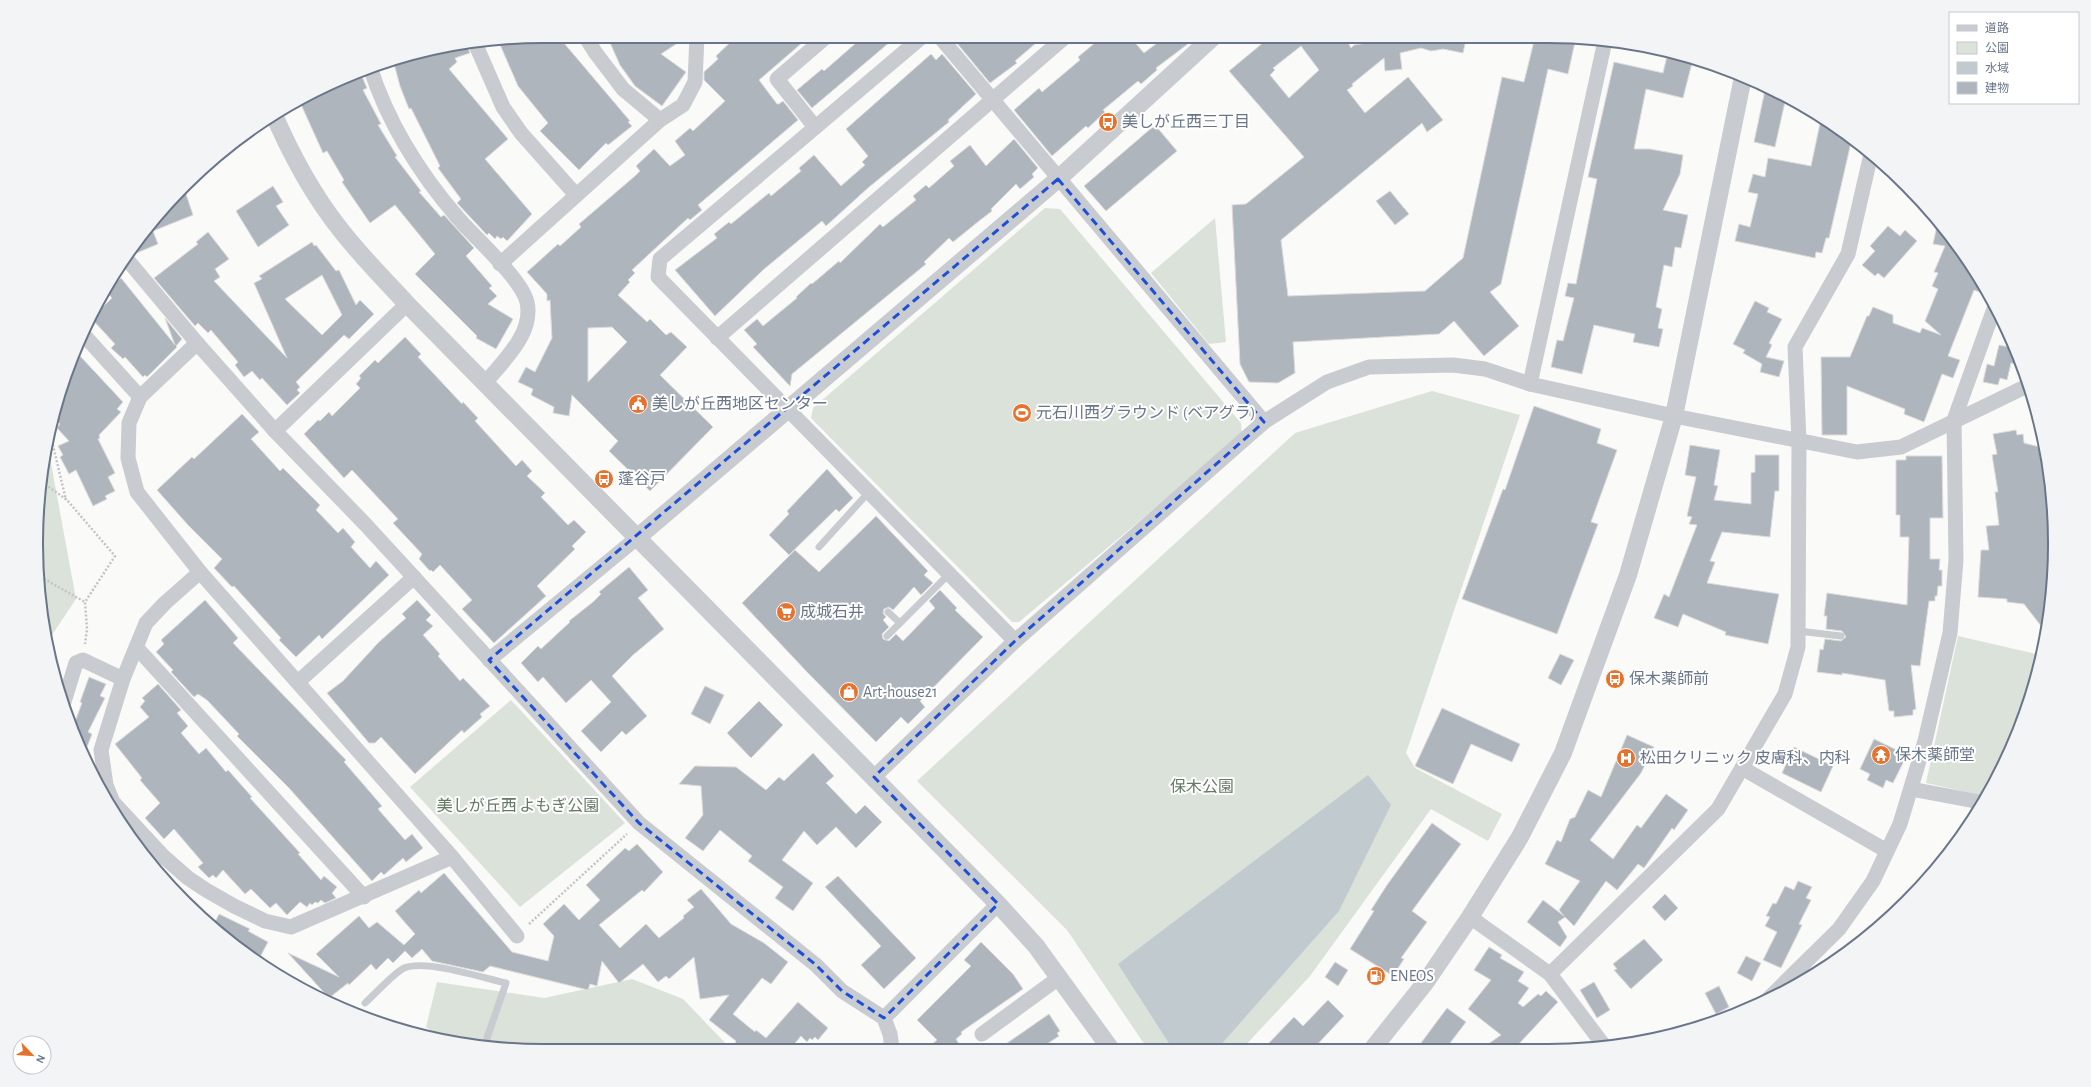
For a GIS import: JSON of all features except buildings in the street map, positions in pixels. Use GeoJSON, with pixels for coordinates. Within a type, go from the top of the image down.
{"type":"FeatureCollection","features":[{"type":"Feature","properties":{"kind":"street"},"geometry":{"type":"LineString","coordinates":[[589,43],[623,89],[660,120]]}},
{"type":"Feature","properties":{"kind":"street"},"geometry":{"type":"LineString","coordinates":[[500,264],[660,120],[683,105],[695,82],[697,43]]}},
{"type":"Feature","properties":{"kind":"street"},"geometry":{"type":"LineString","coordinates":[[815,127],[777,79],[819,43]]}},
{"type":"Feature","properties":{"kind":"street"},"geometry":{"type":"LineString","coordinates":[[915,43],[660,259],[658,277],[868,493],[1015,641]]}},
{"type":"Feature","properties":{"kind":"street"},"geometry":{"type":"LineString","coordinates":[[945,43],[1264,422]]}},
{"type":"Feature","properties":{"kind":"street"},"geometry":{"type":"LineString","coordinates":[[717,338],[1057,43]]}},
{"type":"Feature","properties":{"kind":"street"},"geometry":{"type":"LineString","coordinates":[[489,660],[638,536],[1058,179],[1206,43]]}},
{"type":"Feature","properties":{"kind":"street"},"geometry":{"type":"LineString","coordinates":[[1530,384],[1604,46]]}},
{"type":"Feature","properties":{"kind":"street"},"geometry":{"type":"LineString","coordinates":[[477,47],[503,107],[521,133],[576,195]]}},
{"type":"Feature","properties":{"kind":"street"},"geometry":{"type":"LineString","coordinates":[[372,74],[376,86],[412,158],[458,217],[521,287],[527,302],[527,322],[516,346],[486,382]]}},
{"type":"Feature","properties":{"kind":"street"},"geometry":{"type":"LineString","coordinates":[[1380,1044],[1425,983],[1470,917],[1520,837],[1563,754],[1628,575],[1674,416],[1742,82]]}},
{"type":"Feature","properties":{"kind":"street"},"geometry":{"type":"LineString","coordinates":[[276,120],[295,160],[335,223],[407,304],[638,536],[998,904],[1036,946],[1107,1044]]}},
{"type":"Feature","properties":{"kind":"street"},"geometry":{"type":"LineString","coordinates":[[1550,974],[1718,809],[1785,694],[1798,647],[1799,441],[1795,347],[1848,254],[1870,160]]}},
{"type":"Feature","properties":{"kind":"street"},"geometry":{"type":"LineString","coordinates":[[129,263],[197,343],[275,431],[414,577],[640,823],[816,965],[842,991],[884,1018],[890,1034],[891,1044]]}},
{"type":"Feature","properties":{"kind":"street"},"geometry":{"type":"LineString","coordinates":[[275,431],[407,304]]}},
{"type":"Feature","properties":{"kind":"street"},"geometry":{"type":"LineString","coordinates":[[1780,986],[1839,929],[1873,881],[1900,824],[1925,741],[1950,633],[1956,560],[1954,420],[1992,314]]}},
{"type":"Feature","properties":{"kind":"street"},"geometry":{"type":"LineString","coordinates":[[87,339],[140,397]]}},
{"type":"Feature","properties":{"kind":"street"},"geometry":{"type":"LineString","coordinates":[[197,343],[140,397],[129,423],[128,458],[137,492],[200,572],[452,857],[517,936]]}},
{"type":"Feature","properties":{"kind":"street"},"geometry":{"type":"LineString","coordinates":[[874,777],[1015,641],[1264,422],[1327,382],[1369,367],[1453,365],[1484,370],[1530,384],[1674,416],[1857,452],[1902,447],[1954,420],[2023,388]]}},
{"type":"Feature","properties":{"kind":"street"},"geometry":{"type":"LineString","coordinates":[[109,791],[106,785],[101,750],[123,679],[146,623],[165,603],[200,572]]}},
{"type":"Feature","properties":{"kind":"street"},"geometry":{"type":"LineString","coordinates":[[298,682],[414,577]]}},
{"type":"Feature","properties":{"kind":"street"},"geometry":{"type":"LineString","coordinates":[[137,648],[364,896]]}},
{"type":"Feature","properties":{"kind":"street"},"geometry":{"type":"LineString","coordinates":[[67,695],[76,663],[83,660],[123,679]]}},
{"type":"Feature","properties":{"kind":"street"},"geometry":{"type":"LineString","coordinates":[[1742,768],[1887,851]]}},
{"type":"Feature","properties":{"kind":"street"},"geometry":{"type":"LineString","coordinates":[[1910,789],[1977,801]]}},
{"type":"Feature","properties":{"kind":"street"},"geometry":{"type":"LineString","coordinates":[[118,808],[164,857],[206,890],[265,921],[291,928],[452,857]]}},
{"type":"Feature","properties":{"kind":"street"},"geometry":{"type":"LineString","coordinates":[[884,1018],[998,904]]}},
{"type":"Feature","properties":{"kind":"street"},"geometry":{"type":"LineString","coordinates":[[1470,917],[1550,974],[1601,1041]]}},
{"type":"Feature","properties":{"kind":"street"},"geometry":{"type":"LineString","coordinates":[[982,1034],[1060,977]]}},
{"type":"Feature","properties":{"kind":"lane"},"geometry":{"type":"LineString","coordinates":[[819,548],[868,493]]}},
{"type":"Feature","properties":{"kind":"lane"},"geometry":{"type":"LineString","coordinates":[[886,636],[949,574]]}},
{"type":"Feature","properties":{"kind":"lane"},"geometry":{"type":"LineString","coordinates":[[888,612],[900,623]]}},
{"type":"Feature","properties":{"kind":"lane"},"geometry":{"type":"LineString","coordinates":[[1798,631],[1841,636]]}},
{"type":"Feature","properties":{"kind":"lane"},"geometry":{"type":"LineString","coordinates":[[365,1003],[403,968],[416,965],[438,967],[506,983],[487,1038],[487,1041]]}},
{"type":"Feature","properties":{"kind":"path"},"geometry":{"type":"LineString","coordinates":[[53,445],[66,500]]}},
{"type":"Feature","properties":{"kind":"path"},"geometry":{"type":"LineString","coordinates":[[46,485],[66,500],[115,556],[85,602],[87,629],[83,660]]}},
{"type":"Feature","properties":{"kind":"path"},"geometry":{"type":"LineString","coordinates":[[44,579],[85,602]]}},
{"type":"Feature","properties":{"kind":"path"},"geometry":{"type":"LineString","coordinates":[[517,936],[640,823]]}},
{"type":"Feature","properties":{"kind":"highlighted area"},"geometry":{"type":"Polygon","coordinates":[[[1058,179],[1264,422],[1015,641],[874,777],[998,904],[884,1018],[842,991],[816,965],[639,823],[489,660],[1058,179]]]}},
{"type":"Feature","properties":{"kind":"green space","name":"元石川西グラウンド (ベアグラ)"},"geometry":{"type":"Polygon","coordinates":[[[1045,208],[1060,209],[1241,423],[1242,435],[1019,622],[1012,622],[811,418],[813,408],[1045,208]]]}},
{"type":"Feature","properties":{"kind":"green space"},"geometry":{"type":"Polygon","coordinates":[[[1215,218],[1226,342],[1209,344],[1151,273],[1215,218]]]}},
{"type":"Feature","properties":{"kind":"green space","name":"保木公園"},"geometry":{"type":"Polygon","coordinates":[[[1432,391],[1520,415],[1406,753],[1415,768],[1502,814],[1488,841],[1431,809],[1310,976],[1247,1044],[1144,1044],[1067,930],[917,781],[1295,433],[1432,391]]]}},
{"type":"Feature","properties":{"kind":"green space"},"geometry":{"type":"Polygon","coordinates":[[[50,460],[76,599],[52,635],[47,609],[43,544],[44,511],[50,460]]]}},
{"type":"Feature","properties":{"kind":"green space"},"geometry":{"type":"Polygon","coordinates":[[[1958,636],[2035,654],[2031,673],[2010,735],[1980,795],[1926,783],[1958,636]]]}},
{"type":"Feature","properties":{"kind":"green space","name":"美しが丘西 よもぎ公園"},"geometry":{"type":"Polygon","coordinates":[[[511,700],[625,823],[520,907],[410,787],[511,700]]]}},
{"type":"Feature","properties":{"kind":"green space"},"geometry":{"type":"Polygon","coordinates":[[[632,979],[683,999],[726,1044],[511,1043],[478,1040],[446,1034],[431,1031],[426,1027],[437,982],[544,998],[632,979]]]}},
{"type":"Feature","properties":{"kind":"water"},"geometry":{"type":"Polygon","coordinates":[[[1368,775],[1391,805],[1339,911],[1222,1044],[1169,1044],[1118,964],[1368,775]]]}},
{"type":"Feature","properties":{"kind":"place","name":"美しが丘西三丁目"},"geometry":{"type":"Point","coordinates":[1108,122]}},
{"type":"Feature","properties":{"kind":"place","name":"美しが丘西地区センター"},"geometry":{"type":"Point","coordinates":[638,404]}},
{"type":"Feature","properties":{"kind":"place","name":"元石川西グラウンド (ベアグラ)"},"geometry":{"type":"Point","coordinates":[1022,413]}},
{"type":"Feature","properties":{"kind":"place","name":"蓬谷戸"},"geometry":{"type":"Point","coordinates":[604,479]}},
{"type":"Feature","properties":{"kind":"place","name":"成城石井"},"geometry":{"type":"Point","coordinates":[786,612]}},
{"type":"Feature","properties":{"kind":"place","name":"保木薬師前"},"geometry":{"type":"Point","coordinates":[1615,679]}},
{"type":"Feature","properties":{"kind":"place","name":"Art-house21"},"geometry":{"type":"Point","coordinates":[849,692]}},
{"type":"Feature","properties":{"kind":"place","name":"保木薬師堂"},"geometry":{"type":"Point","coordinates":[1881,755]}},
{"type":"Feature","properties":{"kind":"place","name":"松田クリニック 皮膚科、内科"},"geometry":{"type":"Point","coordinates":[1626,758]}},
{"type":"Feature","properties":{"kind":"place","name":"ENEOS"},"geometry":{"type":"Point","coordinates":[1376,976]}}]}
